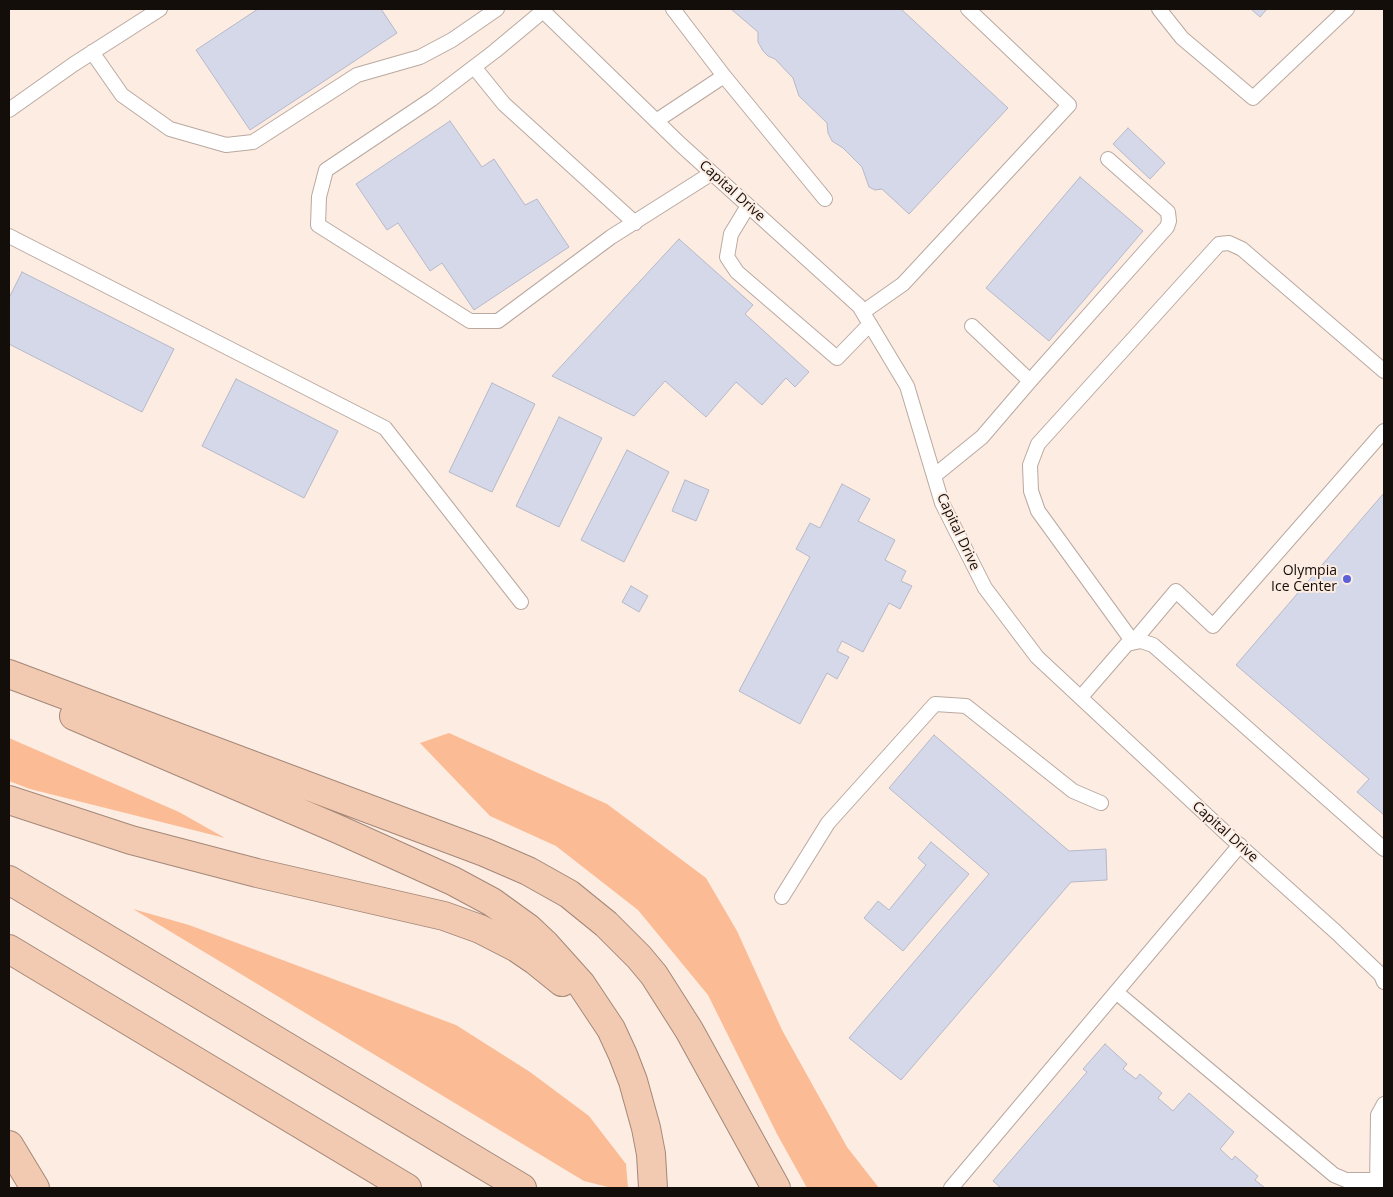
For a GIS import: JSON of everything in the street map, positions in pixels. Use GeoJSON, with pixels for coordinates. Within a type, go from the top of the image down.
{"type":"FeatureCollection","features":[{"type":"Feature","properties":{"kind":"highway"},"geometry":{"type":"LineString","coordinates":[[9,674],[484,852],[528,871],[569,894],[606,924],[654,975],[689,1030],[776,1188]]}},
{"type":"Feature","properties":{"kind":"highway"},"geometry":{"type":"LineString","coordinates":[[9,688],[382,848],[453,881],[498,906],[528,928],[546,945],[581,984],[596,1005],[623,1055],[646,1128]]}},
{"type":"Feature","properties":{"kind":"highway"},"geometry":{"type":"LineString","coordinates":[[9,800],[157,847],[257,873],[444,916],[480,929],[517,948],[543,966],[574,994],[605,1033],[619,1056],[640,1106],[646,1128],[651,1154],[653,1188]]}},
{"type":"Feature","properties":{"kind":"highway"},"geometry":{"type":"LineString","coordinates":[[9,880],[522,1188]]}},
{"type":"Feature","properties":{"kind":"highway"},"geometry":{"type":"LineString","coordinates":[[9,949],[407,1188]]}},
{"type":"Feature","properties":{"kind":"highway"},"geometry":{"type":"LineString","coordinates":[[9,1145],[35,1188]]}},
{"type":"Feature","properties":{"kind":"lane"},"geometry":{"type":"LineString","coordinates":[[9,110],[92,52],[160,9]]}},
{"type":"Feature","properties":{"kind":"lane"},"geometry":{"type":"LineString","coordinates":[[92,52],[122,95],[170,129],[226,145],[253,142],[356,76],[420,57],[452,40],[497,9]]}},
{"type":"Feature","properties":{"kind":"lane"},"geometry":{"type":"LineString","coordinates":[[673,9],[724,76],[825,199]]}},
{"type":"Feature","properties":{"kind":"lane"},"geometry":{"type":"LineString","coordinates":[[748,206],[731,234],[727,257],[737,272],[837,358],[866,318],[903,284],[1069,105],[968,9]]}},
{"type":"Feature","properties":{"kind":"lane"},"geometry":{"type":"LineString","coordinates":[[1158,9],[1182,38],[1253,98],[1346,9]]}},
{"type":"Feature","properties":{"kind":"lane"},"geometry":{"type":"LineString","coordinates":[[542,10],[474,67],[432,99],[326,170],[319,197],[318,225],[470,321],[498,321],[612,237],[712,173]]}},
{"type":"Feature","properties":{"kind":"lane","name":"Capital Drive"},"geometry":{"type":"LineString","coordinates":[[542,10],[656,121],[859,306],[907,386],[942,503],[986,588],[1038,657],[1336,932],[1381,975],[1384,982]]}},
{"type":"Feature","properties":{"kind":"lane"},"geometry":{"type":"LineString","coordinates":[[474,67],[504,104],[635,223]]}},
{"type":"Feature","properties":{"kind":"lane"},"geometry":{"type":"LineString","coordinates":[[656,121],[724,76]]}},
{"type":"Feature","properties":{"kind":"lane"},"geometry":{"type":"LineString","coordinates":[[934,476],[982,437],[1167,227],[1169,221],[1168,212],[1108,159]]}},
{"type":"Feature","properties":{"kind":"lane"},"geometry":{"type":"LineString","coordinates":[[9,236],[385,428],[521,602]]}},
{"type":"Feature","properties":{"kind":"lane"},"geometry":{"type":"LineString","coordinates":[[1134,642],[1038,511],[1032,491],[1030,465],[1038,444],[1219,244],[1230,243],[1242,249],[1384,371]]}},
{"type":"Feature","properties":{"kind":"lane"},"geometry":{"type":"LineString","coordinates":[[972,326],[1030,381]]}},
{"type":"Feature","properties":{"kind":"lane"},"geometry":{"type":"LineString","coordinates":[[1134,642],[1176,590],[1213,626],[1384,430]]}},
{"type":"Feature","properties":{"kind":"lane"},"geometry":{"type":"LineString","coordinates":[[1081,697],[1127,644],[1141,641],[1154,645],[1384,849]]}},
{"type":"Feature","properties":{"kind":"lane"},"geometry":{"type":"LineString","coordinates":[[782,897],[828,823],[935,704],[966,706],[1073,791],[1101,803]]}},
{"type":"Feature","properties":{"kind":"lane"},"geometry":{"type":"LineString","coordinates":[[951,1188],[1240,845]]}},
{"type":"Feature","properties":{"kind":"lane"},"geometry":{"type":"LineString","coordinates":[[1116,992],[1334,1175],[1346,1180],[1377,1184],[1378,1115],[1384,1104]]}},
{"type":"Feature","properties":{"kind":"shaded area"},"geometry":{"type":"Polygon","coordinates":[[[449,733],[607,804],[706,878],[737,931],[782,1030],[847,1147],[879,1188],[807,1188],[777,1134],[708,995],[638,910],[556,846],[490,816],[420,743],[449,733]]]}},
{"type":"Feature","properties":{"kind":"shaded area"},"geometry":{"type":"Polygon","coordinates":[[[9,738],[179,812],[225,838],[30,789],[9,781],[9,738]]]}},
{"type":"Feature","properties":{"kind":"shaded area"},"geometry":{"type":"Polygon","coordinates":[[[133,909],[189,925],[456,1025],[530,1072],[589,1116],[626,1164],[628,1188],[612,1188],[584,1181],[133,909]]]}},
{"type":"Feature","properties":{"kind":"building"},"geometry":{"type":"Polygon","coordinates":[[[258,9],[381,9],[397,33],[250,130],[196,50],[258,9]]]}},
{"type":"Feature","properties":{"kind":"building"},"geometry":{"type":"Polygon","coordinates":[[[731,9],[901,9],[1008,108],[909,214],[882,189],[875,190],[869,187],[862,167],[843,148],[832,141],[828,133],[827,123],[799,96],[793,78],[775,59],[763,51],[758,42],[758,32],[731,9]]]}},
{"type":"Feature","properties":{"kind":"building"},"geometry":{"type":"Polygon","coordinates":[[[1251,9],[1267,9],[1260,17],[1251,9]]]}},
{"type":"Feature","properties":{"kind":"building"},"geometry":{"type":"Polygon","coordinates":[[[450,121],[482,167],[494,159],[525,205],[537,199],[569,247],[474,310],[442,263],[430,271],[398,223],[387,230],[356,184],[450,121]]]}},
{"type":"Feature","properties":{"kind":"building"},"geometry":{"type":"Polygon","coordinates":[[[1128,128],[1165,163],[1150,179],[1113,144],[1128,128]]]}},
{"type":"Feature","properties":{"kind":"building"},"geometry":{"type":"Polygon","coordinates":[[[1080,177],[1143,231],[1049,341],[986,288],[1080,177]]]}},
{"type":"Feature","properties":{"kind":"building"},"geometry":{"type":"Polygon","coordinates":[[[679,239],[753,305],[745,314],[809,372],[795,387],[786,378],[762,405],[736,382],[706,417],[665,381],[634,416],[552,376],[679,239]]]}},
{"type":"Feature","properties":{"kind":"building"},"geometry":{"type":"Polygon","coordinates":[[[22,272],[174,349],[142,412],[9,344],[9,298],[22,272]]]}},
{"type":"Feature","properties":{"kind":"building"},"geometry":{"type":"Polygon","coordinates":[[[236,379],[338,431],[304,498],[202,446],[236,379]]]}},
{"type":"Feature","properties":{"kind":"building"},"geometry":{"type":"Polygon","coordinates":[[[492,383],[535,404],[492,492],[449,472],[492,383]]]}},
{"type":"Feature","properties":{"kind":"building"},"geometry":{"type":"Polygon","coordinates":[[[559,417],[602,438],[559,527],[516,506],[559,417]]]}},
{"type":"Feature","properties":{"kind":"building"},"geometry":{"type":"Polygon","coordinates":[[[627,450],[669,472],[624,562],[581,540],[627,450]]]}},
{"type":"Feature","properties":{"kind":"building"},"geometry":{"type":"Polygon","coordinates":[[[685,480],[709,490],[696,521],[672,511],[685,480]]]}},
{"type":"Feature","properties":{"kind":"building"},"geometry":{"type":"Polygon","coordinates":[[[842,484],[870,499],[858,521],[895,540],[885,560],[906,571],[901,581],[912,586],[900,609],[889,603],[863,652],[842,641],[837,651],[849,657],[837,679],[827,673],[800,724],[739,691],[810,557],[796,549],[810,523],[820,528],[842,484]]]}},
{"type":"Feature","properties":{"kind":"building","name":"Olympia Ice Center"},"geometry":{"type":"Polygon","coordinates":[[[1384,493],[1384,815],[1357,792],[1369,779],[1236,665],[1384,493]]]}},
{"type":"Feature","properties":{"kind":"building"},"geometry":{"type":"Polygon","coordinates":[[[631,586],[648,596],[639,612],[622,602],[631,586]]]}},
{"type":"Feature","properties":{"kind":"building"},"geometry":{"type":"Polygon","coordinates":[[[934,735],[1069,851],[1106,849],[1107,880],[1071,882],[901,1080],[849,1038],[989,874],[889,788],[934,735]]]}},
{"type":"Feature","properties":{"kind":"building"},"geometry":{"type":"Polygon","coordinates":[[[931,842],[969,874],[903,951],[864,918],[878,901],[889,910],[926,865],[918,858],[931,842]]]}},
{"type":"Feature","properties":{"kind":"building"},"geometry":{"type":"Polygon","coordinates":[[[1105,1044],[1127,1064],[1123,1069],[1136,1079],[1140,1074],[1162,1093],[1158,1098],[1173,1111],[1189,1093],[1234,1132],[1220,1149],[1232,1160],[1235,1156],[1258,1176],[1255,1180],[1265,1188],[1001,1188],[993,1181],[1087,1072],[1083,1069],[1105,1044]]]}},
{"type":"Feature","properties":{"kind":"place","name":"Olympia Ice Center"},"geometry":{"type":"Point","coordinates":[1347,579]}}]}
